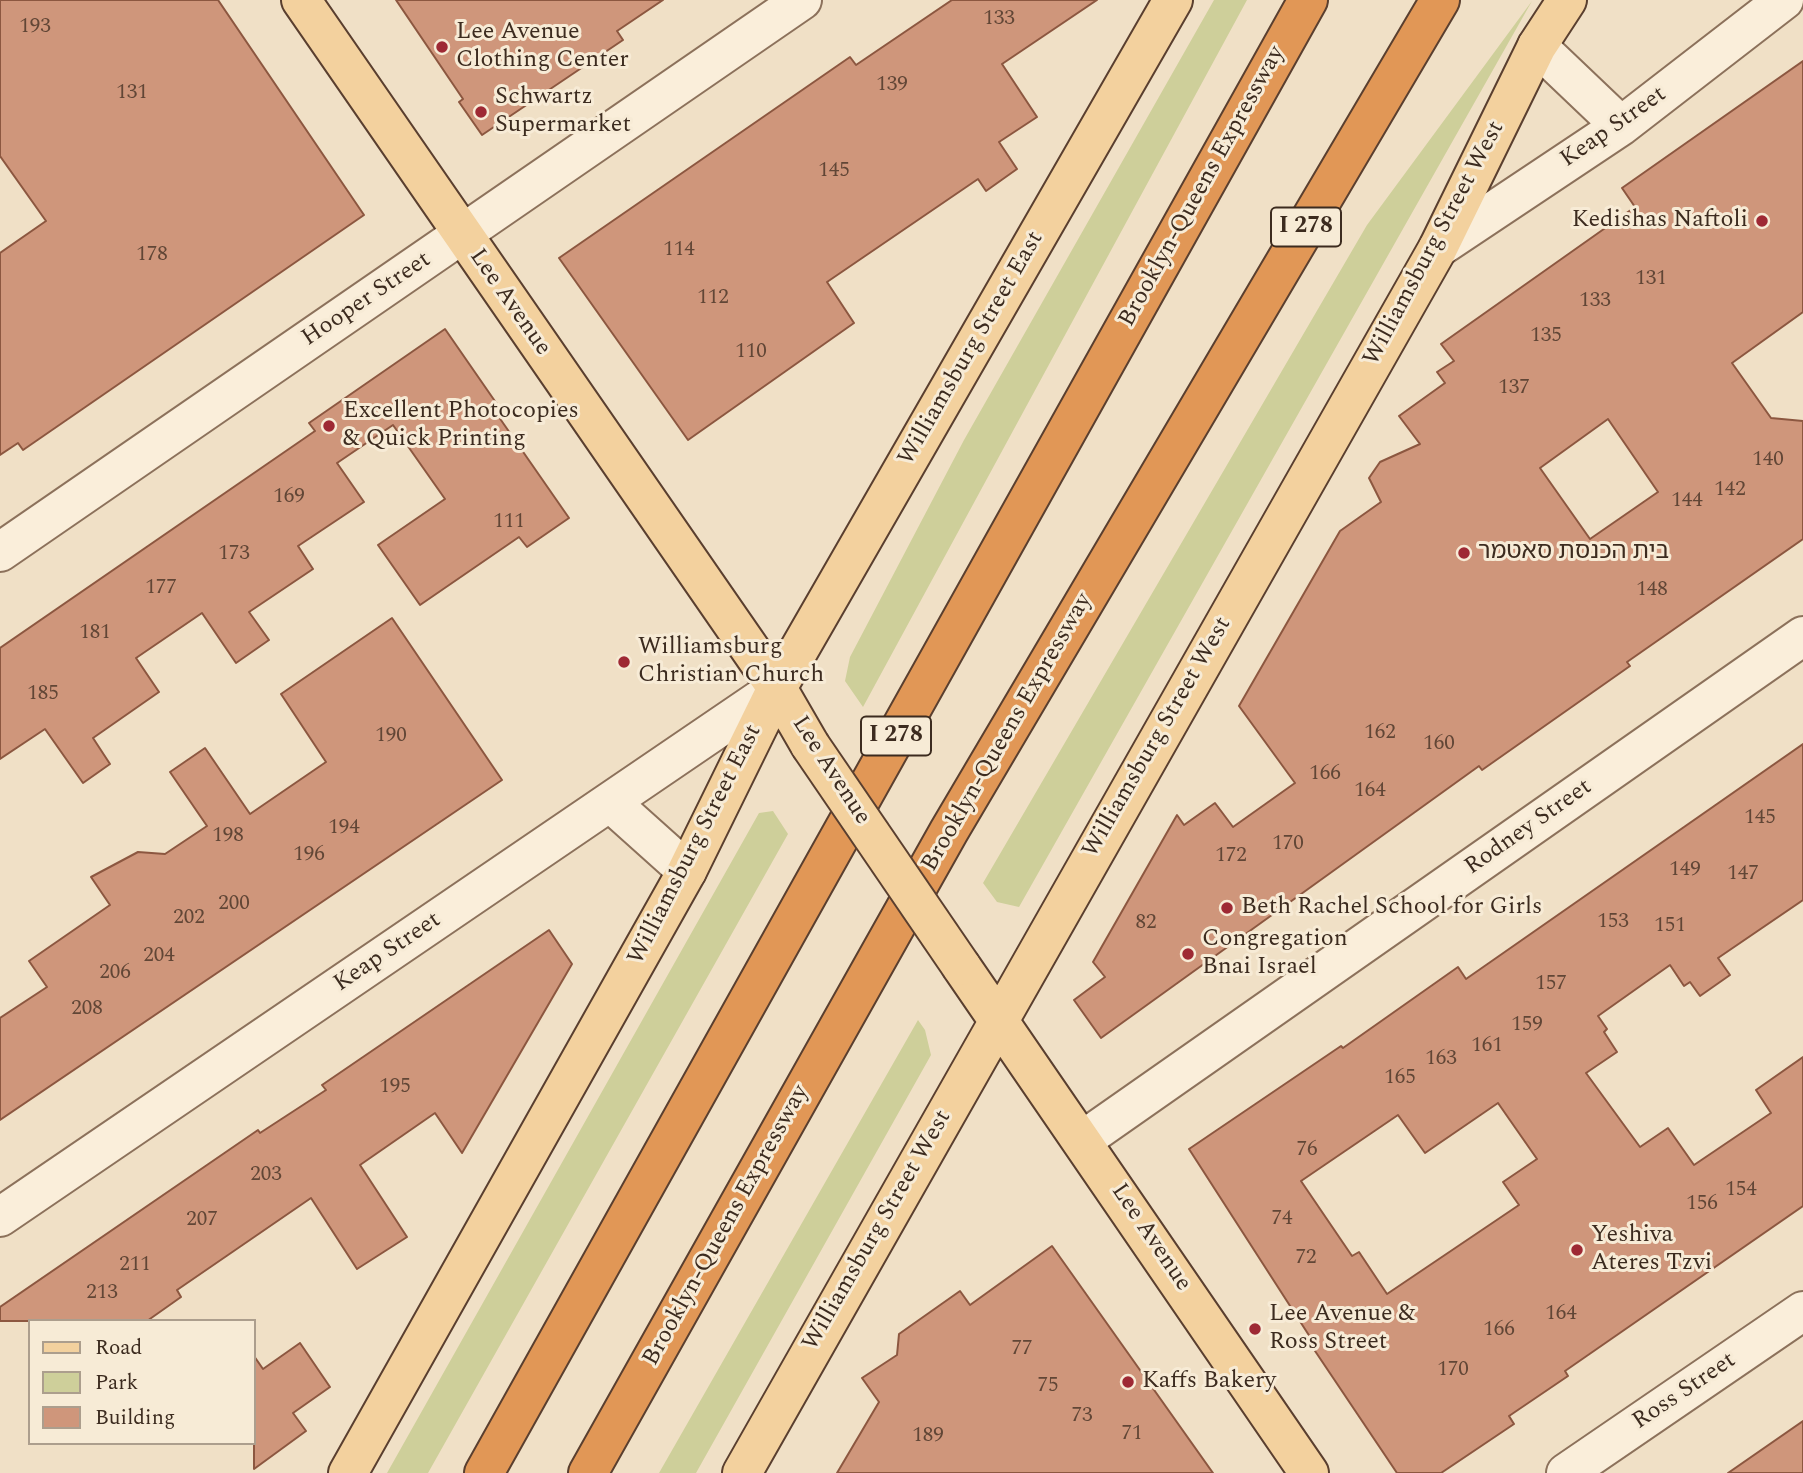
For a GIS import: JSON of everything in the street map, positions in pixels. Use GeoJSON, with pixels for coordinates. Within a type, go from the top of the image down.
{"type":"FeatureCollection","features":[{"type":"Feature","properties":{"kind":"highway","name":"Brooklyn-Queens Expressway"},"geometry":{"type":"LineString","coordinates":[[484,1473],[1308,0]]}},
{"type":"Feature","properties":{"kind":"highway","name":"Brooklyn-Queens Expressway"},"geometry":{"type":"LineString","coordinates":[[588,1473],[956,819],[1440,0]]}},
{"type":"Feature","properties":{"kind":"main road","name":"Lee Avenue"},"geometry":{"type":"LineString","coordinates":[[302,0],[776,688],[810,744],[1309,1473]]}},
{"type":"Feature","properties":{"kind":"main road","name":"Williamsburg Street East"},"geometry":{"type":"LineString","coordinates":[[348,1473],[687,871],[776,688],[1173,0]]}},
{"type":"Feature","properties":{"kind":"main road","name":"Williamsburg Street West"},"geometry":{"type":"LineString","coordinates":[[742,1473],[1438,248],[1538,46],[1567,0]]}},
{"type":"Feature","properties":{"kind":"street","name":"Hooper Street"},"geometry":{"type":"LineString","coordinates":[[0,552],[803,0]]}},
{"type":"Feature","properties":{"kind":"street","name":"Keap Street"},"geometry":{"type":"LineString","coordinates":[[1438,248],[1621,126],[1784,0]]}},
{"type":"Feature","properties":{"kind":"street"},"geometry":{"type":"LineString","coordinates":[[1538,46],[1621,126]]}},
{"type":"Feature","properties":{"kind":"street","name":"Rodney Street"},"geometry":{"type":"LineString","coordinates":[[1083,1140],[1803,636]]}},
{"type":"Feature","properties":{"kind":"street","name":"Keap Street"},"geometry":{"type":"LineString","coordinates":[[0,1217],[776,688]]}},
{"type":"Feature","properties":{"kind":"street"},"geometry":{"type":"LineString","coordinates":[[610,802],[687,871]]}},
{"type":"Feature","properties":{"kind":"street","name":"Ross Street"},"geometry":{"type":"LineString","coordinates":[[1566,1473],[1803,1311]]}},
{"type":"Feature","properties":{"kind":"green space"},"geometry":{"type":"Polygon","coordinates":[[[1214,0],[1247,0],[863,707],[845,681],[850,657],[964,440],[1214,0]]]}},
{"type":"Feature","properties":{"kind":"green space"},"geometry":{"type":"Polygon","coordinates":[[[1532,1],[1019,907],[997,902],[983,883],[1367,225],[1532,1]]]}},
{"type":"Feature","properties":{"kind":"green space"},"geometry":{"type":"Polygon","coordinates":[[[773,811],[788,834],[428,1473],[387,1473],[759,813],[773,811]]]}},
{"type":"Feature","properties":{"kind":"green space"},"geometry":{"type":"Polygon","coordinates":[[[918,1020],[925,1030],[931,1055],[696,1473],[659,1473],[918,1020]]]}},
{"type":"Feature","properties":{"kind":"building"},"geometry":{"type":"Polygon","coordinates":[[[0,0],[218,0],[364,215],[23,450],[18,443],[0,455],[0,253],[46,221],[0,156],[0,0]]]}},
{"type":"Feature","properties":{"kind":"building"},"geometry":{"type":"Polygon","coordinates":[[[396,0],[663,0],[617,31],[623,40],[482,135],[459,102],[463,99],[396,0]]]}},
{"type":"Feature","properties":{"kind":"building"},"geometry":{"type":"Polygon","coordinates":[[[952,0],[1097,0],[1002,64],[1037,117],[999,142],[1017,169],[986,191],[978,179],[827,282],[854,323],[688,440],[559,258],[850,57],[856,65],[952,0]]]}},
{"type":"Feature","properties":{"kind":"building"},"geometry":{"type":"Polygon","coordinates":[[[1803,61],[1803,312],[1732,363],[1771,418],[1803,421],[1803,539],[1627,662],[1630,666],[1482,770],[1479,766],[1101,1038],[1074,1000],[1105,977],[1093,962],[1177,815],[1184,825],[1215,803],[1233,827],[1295,783],[1239,706],[1340,531],[1381,502],[1369,478],[1380,462],[1420,444],[1399,416],[1445,383],[1437,372],[1454,361],[1441,344],[1635,207],[1622,188],[1803,61]],[[1608,419],[1540,468],[1590,539],[1658,492],[1608,419]]]}},
{"type":"Feature","properties":{"kind":"building"},"geometry":{"type":"Polygon","coordinates":[[[445,329],[499,407],[494,410],[569,518],[527,547],[519,537],[420,605],[378,545],[445,499],[393,425],[337,463],[364,502],[298,546],[313,569],[249,612],[269,640],[236,663],[202,613],[136,658],[159,692],[93,738],[110,764],[83,783],[45,729],[0,759],[0,648],[315,431],[309,423],[445,329]]]}},
{"type":"Feature","properties":{"kind":"building"},"geometry":{"type":"Polygon","coordinates":[[[392,618],[502,780],[0,1120],[0,1018],[47,987],[29,961],[110,905],[91,877],[138,852],[165,854],[207,826],[170,772],[205,748],[250,814],[326,762],[281,694],[392,618]]]}},
{"type":"Feature","properties":{"kind":"building"},"geometry":{"type":"Polygon","coordinates":[[[1803,744],[1803,900],[1718,958],[1730,975],[1700,996],[1690,982],[1684,986],[1670,965],[1598,1016],[1607,1029],[1604,1032],[1617,1052],[1586,1073],[1640,1147],[1668,1128],[1694,1165],[1771,1113],[1756,1090],[1803,1057],[1803,1206],[1565,1371],[1568,1376],[1509,1416],[1514,1424],[1441,1473],[1397,1473],[1309,1342],[1312,1340],[1189,1149],[1341,1046],[1343,1048],[1458,967],[1466,979],[1803,744]],[[1498,1103],[1425,1153],[1398,1115],[1301,1181],[1352,1256],[1359,1252],[1387,1294],[1519,1205],[1503,1182],[1537,1159],[1498,1103]]]}},
{"type":"Feature","properties":{"kind":"building"},"geometry":{"type":"Polygon","coordinates":[[[549,930],[572,964],[462,1153],[435,1113],[360,1165],[407,1237],[357,1269],[311,1198],[177,1290],[181,1297],[150,1319],[0,1321],[0,1307],[258,1130],[260,1133],[326,1090],[322,1085],[549,930]]]}},
{"type":"Feature","properties":{"kind":"building"},"geometry":{"type":"Polygon","coordinates":[[[1052,1246],[1213,1473],[837,1473],[879,1402],[862,1378],[897,1355],[899,1334],[960,1291],[970,1305],[1052,1246]]]}},
{"type":"Feature","properties":{"kind":"building"},"geometry":{"type":"Polygon","coordinates":[[[300,1343],[330,1387],[293,1413],[306,1431],[254,1469],[256,1359],[263,1369],[300,1343]]]}},
{"type":"Feature","properties":{"kind":"building"},"geometry":{"type":"Polygon","coordinates":[[[1803,1421],[1803,1473],[1728,1473],[1803,1421]]]}},
{"type":"Feature","properties":{"kind":"place","name":"Lee Avenue Clothing Center"},"geometry":{"type":"Point","coordinates":[442,47]}},
{"type":"Feature","properties":{"kind":"place","name":"Schwartz Supermarket"},"geometry":{"type":"Point","coordinates":[481,112]}},
{"type":"Feature","properties":{"kind":"place","name":"Kedishas Naftoli"},"geometry":{"type":"Point","coordinates":[1762,221]}},
{"type":"Feature","properties":{"kind":"place","name":"Excellent Photocopies & Quick Printing"},"geometry":{"type":"Point","coordinates":[329,426]}},
{"type":"Feature","properties":{"kind":"place","name":"בית הכנסת סאטמר"},"geometry":{"type":"Point","coordinates":[1464,553]}},
{"type":"Feature","properties":{"kind":"place","name":"Williamsburg Christian Church"},"geometry":{"type":"Point","coordinates":[624,662]}},
{"type":"Feature","properties":{"kind":"place","name":"Beth Rachel School for Girls"},"geometry":{"type":"Point","coordinates":[1227,908]}},
{"type":"Feature","properties":{"kind":"place","name":"Congregation Bnai Israel"},"geometry":{"type":"Point","coordinates":[1188,954]}},
{"type":"Feature","properties":{"kind":"place","name":"Yeshiva Ateres Tzvi"},"geometry":{"type":"Point","coordinates":[1577,1250]}},
{"type":"Feature","properties":{"kind":"place","name":"Lee Avenue & Ross Street"},"geometry":{"type":"Point","coordinates":[1255,1329]}},
{"type":"Feature","properties":{"kind":"place","name":"Kaffs Bakery"},"geometry":{"type":"Point","coordinates":[1128,1382]}}]}
